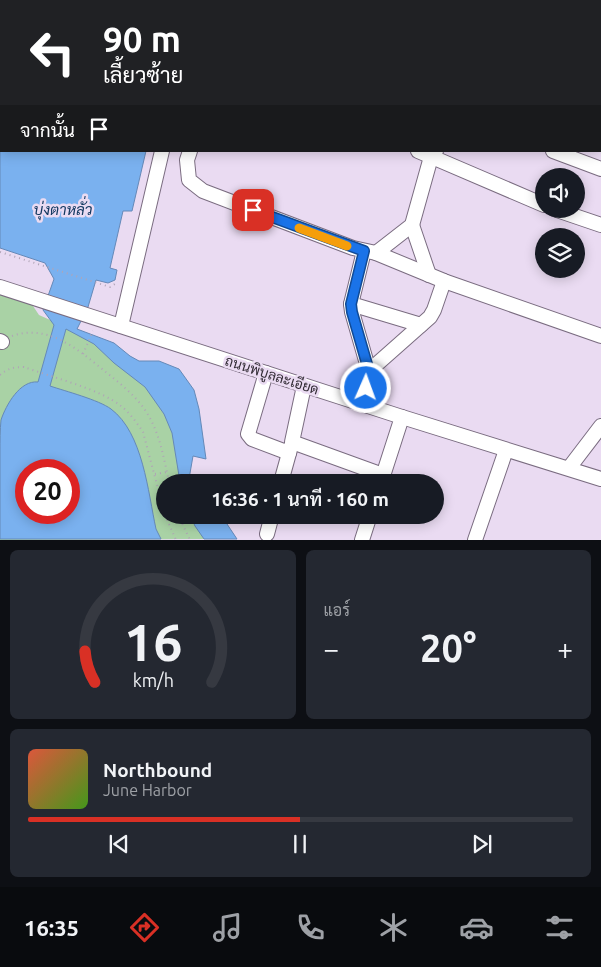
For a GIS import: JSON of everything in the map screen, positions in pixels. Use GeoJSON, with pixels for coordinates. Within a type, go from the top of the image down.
{"type":"FeatureCollection","features":[{"type":"Feature","properties":{"kind":"street"},"geometry":{"type":"LineString","coordinates":[[121,326],[162,152]]}},
{"type":"Feature","properties":{"kind":"street"},"geometry":{"type":"LineString","coordinates":[[190,152],[187,160],[189,180],[203,192],[353,248],[370,252],[444,281],[601,336]]}},
{"type":"Feature","properties":{"kind":"street"},"geometry":{"type":"LineString","coordinates":[[556,152],[601,169]]}},
{"type":"Feature","properties":{"kind":"street"},"geometry":{"type":"LineString","coordinates":[[429,274],[412,225],[434,154],[535,201]]}},
{"type":"Feature","properties":{"kind":"street"},"geometry":{"type":"LineString","coordinates":[[579,218],[601,226]]}},
{"type":"Feature","properties":{"kind":"street"},"geometry":{"type":"LineString","coordinates":[[363,404],[369,371],[351,304],[370,252],[412,225]]}},
{"type":"Feature","properties":{"kind":"street"},"geometry":{"type":"LineString","coordinates":[[369,371],[430,317],[444,281]]}},
{"type":"Feature","properties":{"kind":"street","name":"ถนนพิบูลละเอียด"},"geometry":{"type":"LineString","coordinates":[[0,287],[402,418],[601,479]]}},
{"type":"Feature","properties":{"kind":"street"},"geometry":{"type":"LineString","coordinates":[[351,304],[421,325]]}},
{"type":"Feature","properties":{"kind":"street"},"geometry":{"type":"LineString","coordinates":[[266,373],[248,434],[252,439],[290,448],[367,474]]}},
{"type":"Feature","properties":{"kind":"street"},"geometry":{"type":"LineString","coordinates":[[283,474],[304,386]]}},
{"type":"Feature","properties":{"kind":"street"},"geometry":{"type":"LineString","coordinates":[[384,474],[402,418]]}},
{"type":"Feature","properties":{"kind":"street"},"geometry":{"type":"LineString","coordinates":[[568,468],[601,426]]}},
{"type":"Feature","properties":{"kind":"street"},"geometry":{"type":"LineString","coordinates":[[475,540],[506,450]]}},
{"type":"Feature","properties":{"kind":"street"},"geometry":{"type":"LineString","coordinates":[[267,534],[270,524]]}},
{"type":"Feature","properties":{"kind":"street"},"geometry":{"type":"LineString","coordinates":[[362,540],[367,524]]}},
{"type":"Feature","properties":{"kind":"path"},"geometry":{"type":"LineString","coordinates":[[0,252],[110,287],[119,282]]}},
{"type":"Feature","properties":{"kind":"path"},"geometry":{"type":"LineString","coordinates":[[83,354],[92,331]]}},
{"type":"Feature","properties":{"kind":"path"},"geometry":{"type":"LineString","coordinates":[[1,341],[24,332],[37,332],[49,336],[64,342],[83,354],[127,390],[147,413],[160,441],[167,472],[154,474]]}},
{"type":"Feature","properties":{"kind":"path"},"geometry":{"type":"LineString","coordinates":[[0,375],[6,370],[24,367],[108,397],[122,406],[143,432],[156,481]]}},
{"type":"Feature","properties":{"kind":"path"},"geometry":{"type":"LineString","coordinates":[[169,524],[176,540]]}},
{"type":"Feature","properties":{"kind":"path"},"geometry":{"type":"LineString","coordinates":[[182,524],[190,540]]}},
{"type":"Feature","properties":{"kind":"green space"},"geometry":{"type":"Polygon","coordinates":[[[0,293],[31,303],[39,315],[86,336],[146,383],[177,433],[183,474],[156,474],[156,524],[201,524],[209,539],[0,540],[0,293]]]}},
{"type":"Feature","properties":{"kind":"water","name":"บุ่งตาหลั่ว"},"geometry":{"type":"Polygon","coordinates":[[[0,152],[146,152],[132,211],[123,211],[110,268],[117,270],[115,280],[108,283],[96,280],[88,307],[77,329],[114,343],[139,361],[159,361],[179,369],[194,390],[199,409],[206,459],[193,456],[190,474],[179,474],[172,433],[164,414],[145,387],[114,363],[94,344],[66,329],[50,386],[99,402],[111,409],[122,420],[137,448],[147,481],[156,529],[161,539],[0,539],[1,420],[6,407],[20,389],[31,382],[38,382],[54,325],[43,310],[54,279],[45,263],[0,248],[0,152]]]}},
{"type":"Feature","properties":{"kind":"water"},"geometry":{"type":"Polygon","coordinates":[[[194,524],[227,524],[237,539],[204,539],[194,524]]]}},
{"type":"Feature","properties":{"kind":"slow traffic"},"geometry":{"type":"LineString","coordinates":[[299,228],[347,246]]}},
{"type":"Feature","properties":{"kind":"route"},"geometry":{"type":"LineString","coordinates":[[253,210],[364,251],[351,304],[369,371],[366,388]]}}]}
